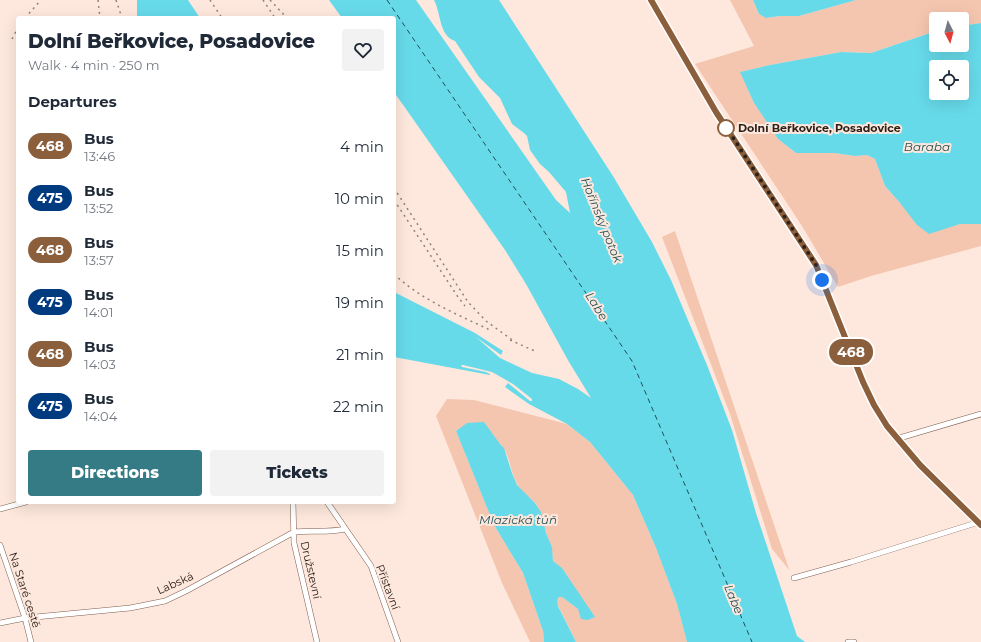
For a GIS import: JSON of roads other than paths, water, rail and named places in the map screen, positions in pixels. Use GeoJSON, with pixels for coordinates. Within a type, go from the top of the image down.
{"type":"FeatureCollection","features":[{"type":"Feature","properties":{"kind":"street"},"geometry":{"type":"LineString","coordinates":[[651,0],[716,112],[816,265],[871,399],[887,426],[896,439],[920,465],[980,523],[794,578]]}},
{"type":"Feature","properties":{"kind":"street"},"geometry":{"type":"LineString","coordinates":[[896,439],[981,414]]}},
{"type":"Feature","properties":{"kind":"street"},"geometry":{"type":"LineString","coordinates":[[0,509],[19,504]]}},
{"type":"Feature","properties":{"kind":"street","name":"Družstevní"},"geometry":{"type":"LineString","coordinates":[[293,504],[294,543],[317,642]]}},
{"type":"Feature","properties":{"kind":"street","name":"Přístavní"},"geometry":{"type":"LineString","coordinates":[[328,504],[371,566],[398,642]]}},
{"type":"Feature","properties":{"kind":"street","name":"Labská"},"geometry":{"type":"LineString","coordinates":[[0,624],[25,618],[130,608],[165,601],[294,532],[305,530],[334,531],[345,528]]}},
{"type":"Feature","properties":{"kind":"street","name":"Na Staré cestě"},"geometry":{"type":"LineString","coordinates":[[0,545],[25,618],[31,642]]}},
{"type":"Feature","properties":{"kind":"street"},"geometry":{"type":"LineString","coordinates":[[848,642],[854,642]]}},
{"type":"Feature","properties":{"kind":"water"},"geometry":{"type":"Polygon","coordinates":[[[137,0],[188,0],[199,16],[137,16],[137,0]]]}},
{"type":"Feature","properties":{"kind":"water"},"geometry":{"type":"Polygon","coordinates":[[[329,0],[416,0],[556,200],[570,213],[566,192],[540,164],[530,150],[527,136],[512,124],[500,98],[479,77],[455,41],[446,34],[441,24],[434,0],[499,0],[613,176],[652,242],[671,280],[707,365],[732,430],[756,513],[797,636],[805,642],[687,642],[677,604],[656,548],[633,495],[590,442],[567,424],[529,404],[505,387],[508,383],[532,401],[532,399],[513,384],[492,372],[461,365],[462,367],[486,372],[490,375],[396,357],[396,293],[475,333],[503,351],[501,355],[476,337],[500,358],[532,373],[559,379],[591,398],[505,250],[396,95],[396,16],[341,16],[329,0]]]}},
{"type":"Feature","properties":{"kind":"water"},"geometry":{"type":"Polygon","coordinates":[[[753,0],[856,0],[799,16],[766,18],[759,14],[753,0]]]}},
{"type":"Feature","properties":{"kind":"water","name":"Baraba"},"geometry":{"type":"Polygon","coordinates":[[[981,23],[981,224],[960,224],[929,234],[917,225],[885,186],[875,159],[867,155],[855,156],[834,153],[796,153],[778,139],[754,103],[740,72],[841,52],[871,53],[929,33],[929,52],[969,52],[969,25],[981,23]]]}},
{"type":"Feature","properties":{"kind":"water","name":"Mlazická tůň"},"geometry":{"type":"Polygon","coordinates":[[[484,422],[504,448],[517,485],[535,503],[541,512],[546,533],[552,547],[553,561],[562,568],[595,617],[588,620],[581,619],[578,609],[562,597],[559,597],[557,600],[558,606],[576,642],[544,642],[543,631],[523,573],[494,525],[456,431],[467,423],[484,422]]]}},
{"type":"Feature","properties":{"kind":"railway"},"geometry":{"type":"LineString","coordinates":[[27,16],[41,0]]}},
{"type":"Feature","properties":{"kind":"railway"},"geometry":{"type":"LineString","coordinates":[[98,0],[100,16]]}},
{"type":"Feature","properties":{"kind":"railway"},"geometry":{"type":"LineString","coordinates":[[116,0],[121,16]]}},
{"type":"Feature","properties":{"kind":"railway"},"geometry":{"type":"LineString","coordinates":[[210,0],[221,16]]}},
{"type":"Feature","properties":{"kind":"railway"},"geometry":{"type":"LineString","coordinates":[[263,0],[274,16]]}},
{"type":"Feature","properties":{"kind":"railway"},"geometry":{"type":"LineString","coordinates":[[270,0],[285,16]]}},
{"type":"Feature","properties":{"kind":"railway"},"geometry":{"type":"LineString","coordinates":[[12,39],[16,32]]}},
{"type":"Feature","properties":{"kind":"railway"},"geometry":{"type":"LineString","coordinates":[[396,191],[468,302],[486,321],[515,342]]}},
{"type":"Feature","properties":{"kind":"railway"},"geometry":{"type":"LineString","coordinates":[[396,203],[465,306]]}},
{"type":"Feature","properties":{"kind":"railway"},"geometry":{"type":"LineString","coordinates":[[396,276],[416,292],[428,299],[492,331]]}},
{"type":"Feature","properties":{"kind":"railway"},"geometry":{"type":"LineString","coordinates":[[510,340],[537,352]]}},
{"type":"Feature","properties":{"kind":"place","name":"Dolní Beřkovice, Posadovice"},"geometry":{"type":"Point","coordinates":[726,128]}},
{"type":"Feature","properties":{"kind":"water label","name":"Hořínský potok"},"geometry":{"type":"Point","coordinates":[602,220]}},
{"type":"Feature","properties":{"kind":"water label","name":"Labe"},"geometry":{"type":"Point","coordinates":[597,306]}},
{"type":"Feature","properties":{"kind":"water label","name":"Labe"},"geometry":{"type":"Point","coordinates":[734,599]}}]}
